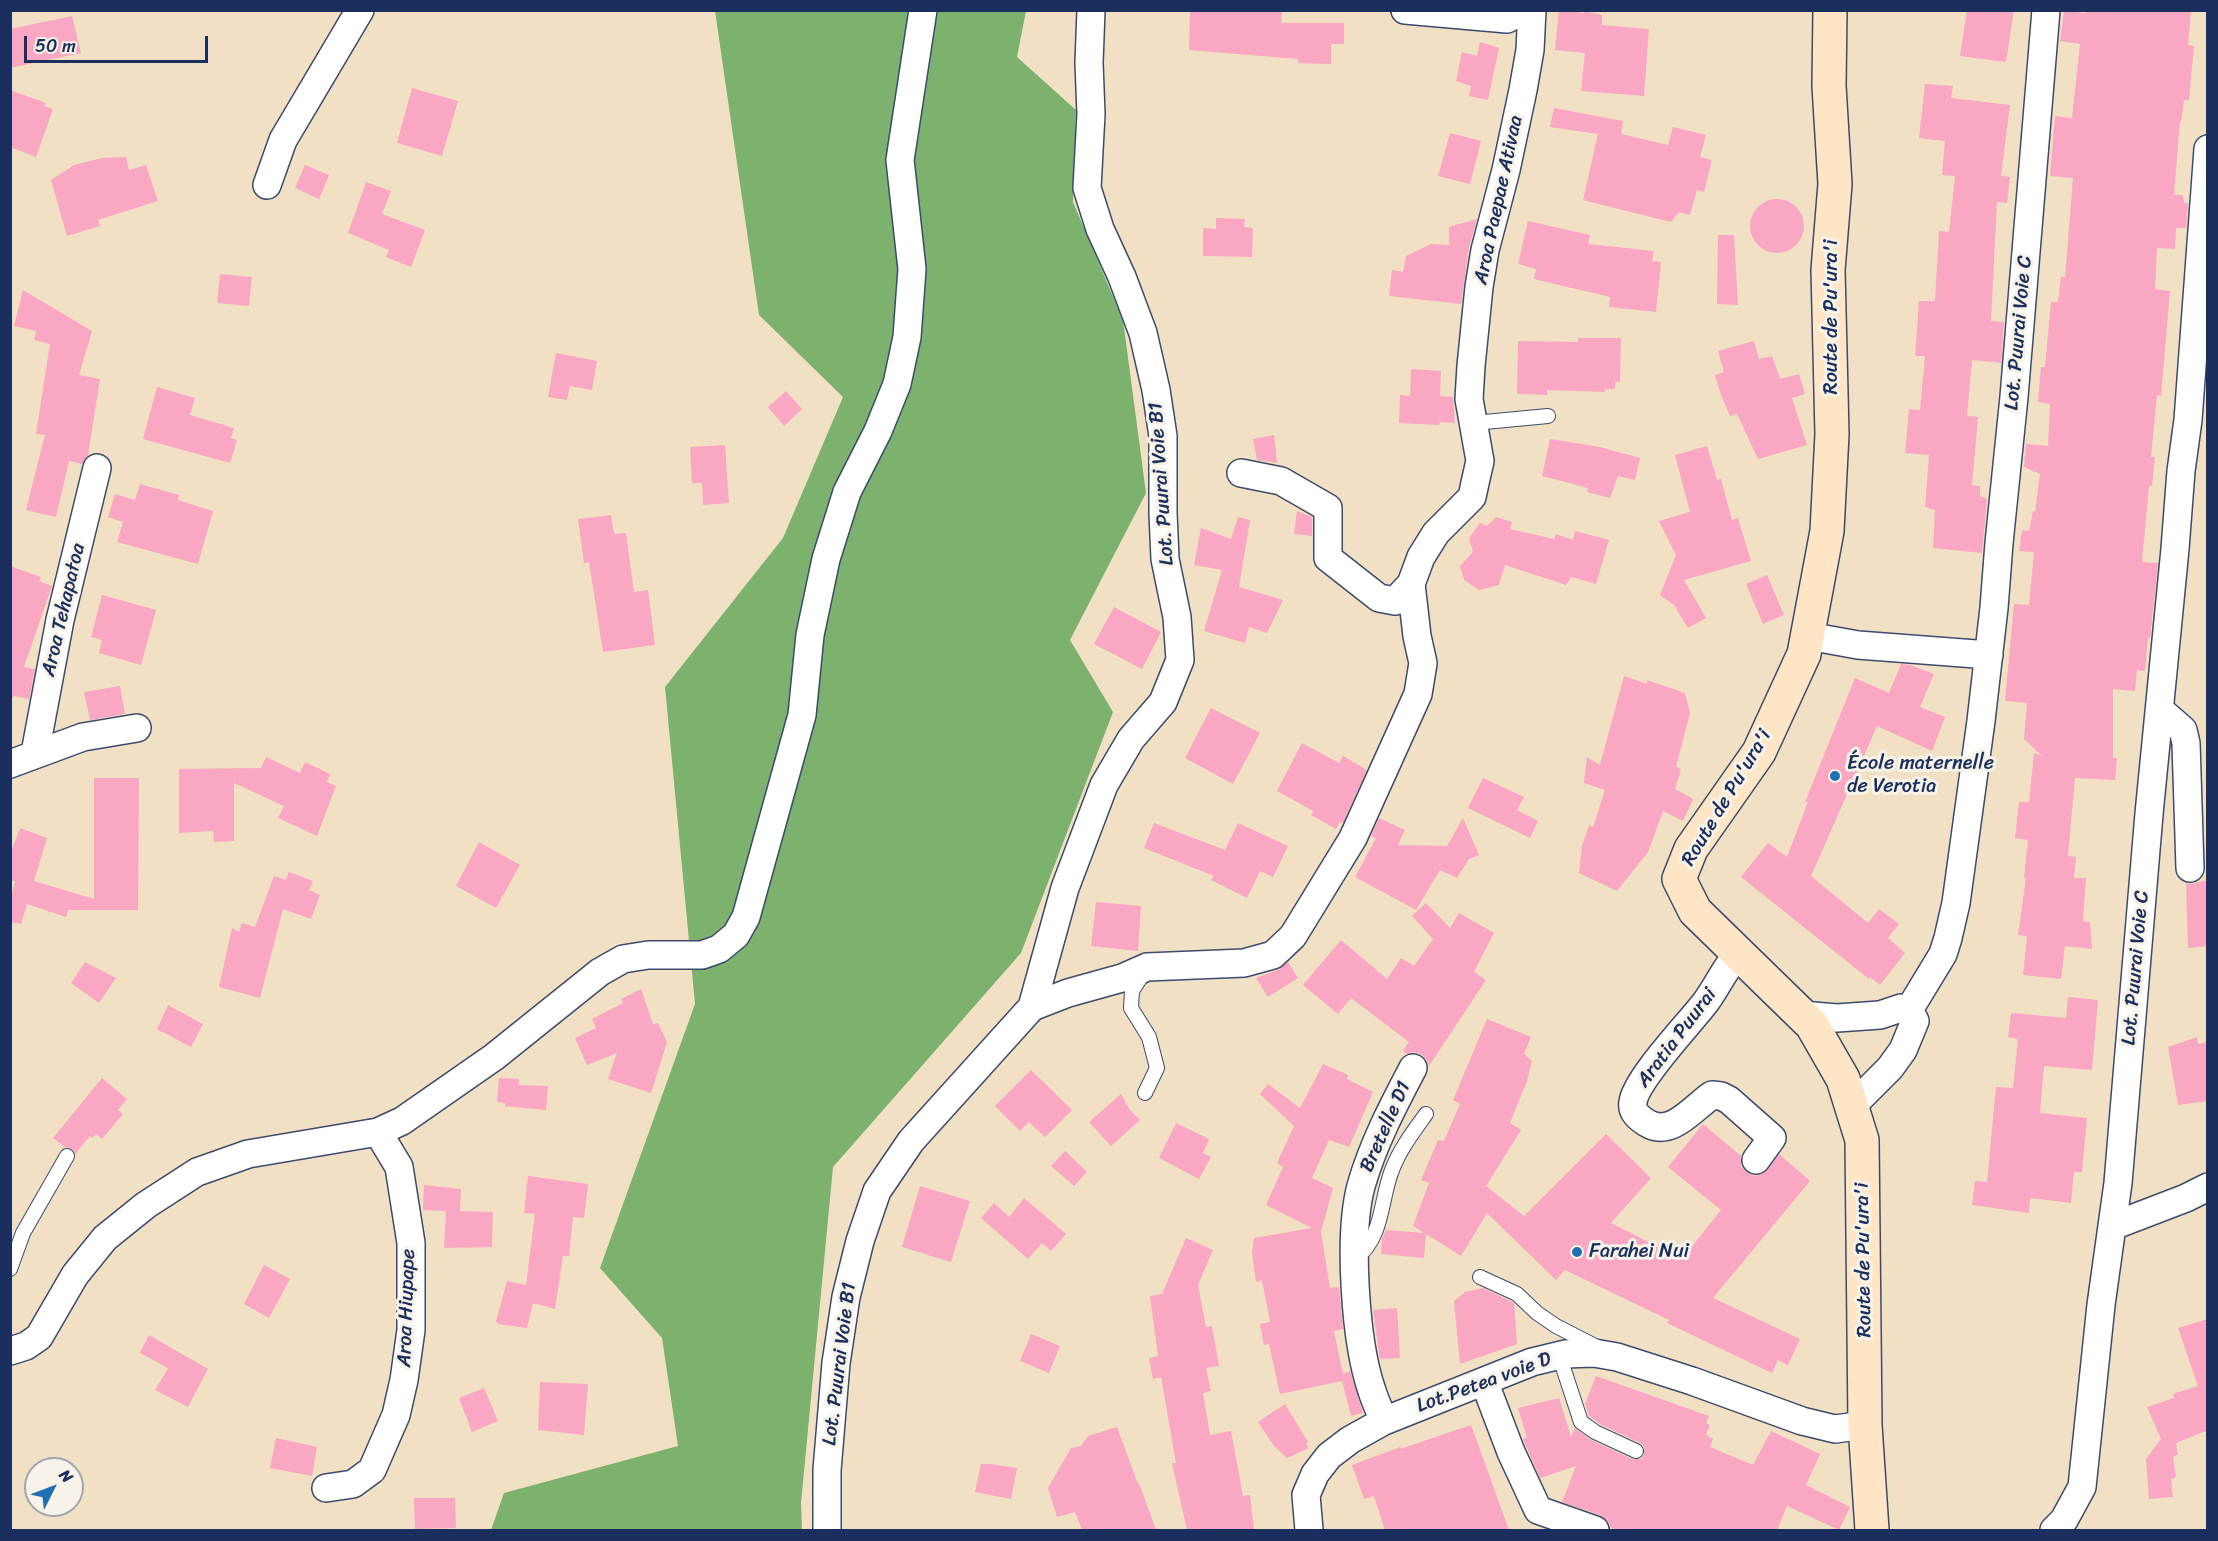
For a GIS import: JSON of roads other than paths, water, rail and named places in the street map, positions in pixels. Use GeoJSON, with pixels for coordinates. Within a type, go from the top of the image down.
{"type":"FeatureCollection","features":[{"type":"Feature","properties":{"kind":"main road","name":"Route de Pu'ura'i"},"geometry":{"type":"LineString","coordinates":[[1830,10],[1829,86],[1835,184],[1828,270],[1832,434],[1827,531],[1804,654],[1759,752],[1691,849],[1679,879],[1695,911],[1812,1025],[1843,1078],[1852,1106],[1862,1140],[1865,1425],[1872,1530]]}},
{"type":"Feature","properties":{"kind":"street"},"geometry":{"type":"LineString","coordinates":[[267,185],[283,140],[360,10]]}},
{"type":"Feature","properties":{"kind":"street"},"geometry":{"type":"LineString","coordinates":[[12,1345],[33,1342],[39,1337],[75,1275],[105,1238],[146,1205],[197,1172],[248,1154],[378,1132],[402,1121],[494,1057],[600,972],[623,959],[648,955],[702,955],[720,949],[736,935],[746,917],[802,716],[810,635],[826,559],[848,492],[878,431],[897,384],[907,337],[912,269],[900,160],[922,10]]}},
{"type":"Feature","properties":{"kind":"street","name":"Lot. Puurai Voie B1"},"geometry":{"type":"LineString","coordinates":[[827,1530],[827,1470],[836,1363],[846,1297],[860,1241],[877,1191],[911,1141],[1032,1007],[1065,888],[1104,785],[1131,738],[1162,702],[1180,660],[1177,617],[1165,559],[1162,513],[1163,436],[1156,390],[1143,333],[1122,277],[1100,229],[1087,188],[1091,114],[1089,63],[1091,10]]}},
{"type":"Feature","properties":{"kind":"street"},"geometry":{"type":"LineString","coordinates":[[1405,10],[1507,19],[1524,10]]}},
{"type":"Feature","properties":{"kind":"street","name":"Aroa Paepae Ativaa"},"geometry":{"type":"LineString","coordinates":[[1411,584],[1421,556],[1436,533],[1472,497],[1480,461],[1469,399],[1480,278],[1523,90],[1530,50],[1532,10]]}},
{"type":"Feature","properties":{"kind":"street","name":"Lot. Puurai Voie C"},"geometry":{"type":"LineString","coordinates":[[1852,1106],[1890,1068],[1903,1050],[1915,1021],[1910,1010],[1943,954],[1956,903],[1989,655],[2014,397],[2046,10]]}},
{"type":"Feature","properties":{"kind":"street","name":"Lot. Puurai Voie C"},"geometry":{"type":"LineString","coordinates":[[2054,1530],[2064,1520],[2082,1487],[2101,1305],[2123,1136],[2181,471],[2198,419],[2207,152]]}},
{"type":"Feature","properties":{"kind":"street","name":"Aroa Tehapatoa"},"geometry":{"type":"LineString","coordinates":[[35,753],[60,620],[97,468]]}},
{"type":"Feature","properties":{"kind":"street"},"geometry":{"type":"LineString","coordinates":[[1241,473],[1281,481],[1328,508],[1328,558],[1379,598],[1395,601],[1411,584]]}},
{"type":"Feature","properties":{"kind":"street","name":"Lot. Puurai Voie B1"},"geometry":{"type":"LineString","coordinates":[[1032,1007],[1068,993],[1122,978],[1147,967],[1244,963],[1273,955],[1293,936],[1353,838],[1418,694],[1423,663],[1417,636],[1411,584]]}},
{"type":"Feature","properties":{"kind":"street"},"geometry":{"type":"LineString","coordinates":[[1808,636],[1858,645],[1989,655]]}},
{"type":"Feature","properties":{"kind":"street"},"geometry":{"type":"LineString","coordinates":[[2160,710],[2183,730],[2186,743],[2190,868]]}},
{"type":"Feature","properties":{"kind":"street"},"geometry":{"type":"LineString","coordinates":[[10,764],[83,736],[136,728]]}},
{"type":"Feature","properties":{"kind":"street","name":"Aratia Puurai"},"geometry":{"type":"LineString","coordinates":[[1738,954],[1705,1002],[1645,1078],[1633,1099],[1632,1108],[1638,1118],[1650,1125],[1658,1128],[1674,1126],[1712,1095],[1721,1096],[1729,1100],[1772,1138],[1756,1160]]}},
{"type":"Feature","properties":{"kind":"street"},"geometry":{"type":"LineString","coordinates":[[1801,1015],[1837,1018],[1880,1015],[1901,1008],[1910,1010]]}},
{"type":"Feature","properties":{"kind":"street","name":"Bretelle D1"},"geometry":{"type":"LineString","coordinates":[[1384,1421],[1371,1390],[1356,1303],[1356,1222],[1361,1188],[1371,1153],[1413,1068]]}},
{"type":"Feature","properties":{"kind":"street","name":"Aroa Hiupape"},"geometry":{"type":"LineString","coordinates":[[326,1488],[353,1484],[372,1470],[396,1415],[404,1380],[411,1330],[411,1243],[399,1167],[378,1132]]}},
{"type":"Feature","properties":{"kind":"street"},"geometry":{"type":"LineString","coordinates":[[2113,1226],[2186,1198],[2208,1187]]}},
{"type":"Feature","properties":{"kind":"street","name":"Lot.Petea voie D"},"geometry":{"type":"LineString","coordinates":[[1309,1530],[1306,1495],[1315,1474],[1329,1456],[1350,1440],[1384,1421],[1532,1362],[1559,1355],[1594,1353],[1617,1357],[1692,1381],[1802,1421],[1835,1430],[1865,1425]]}},
{"type":"Feature","properties":{"kind":"street"},"geometry":{"type":"LineString","coordinates":[[1484,1381],[1511,1452],[1538,1510],[1594,1530]]}},
{"type":"Feature","properties":{"kind":"lane"},"geometry":{"type":"LineString","coordinates":[[1474,423],[1548,416]]}},
{"type":"Feature","properties":{"kind":"lane"},"geometry":{"type":"LineString","coordinates":[[1146,1093],[1157,1068],[1149,1037],[1131,1008],[1132,991],[1147,967]]}},
{"type":"Feature","properties":{"kind":"lane","name":"Bretelle D1"},"geometry":{"type":"LineString","coordinates":[[1355,1258],[1372,1242],[1379,1225],[1382,1202],[1392,1170],[1406,1142],[1426,1114]]}},
{"type":"Feature","properties":{"kind":"lane"},"geometry":{"type":"LineString","coordinates":[[10,1269],[22,1233],[67,1156]]}},
{"type":"Feature","properties":{"kind":"lane"},"geometry":{"type":"LineString","coordinates":[[1480,1277],[1517,1294],[1537,1313],[1556,1326],[1617,1357]]}},
{"type":"Feature","properties":{"kind":"lane"},"geometry":{"type":"LineString","coordinates":[[1559,1355],[1581,1422],[1595,1432],[1636,1451]]}},
{"type":"Feature","properties":{"kind":"place","name":"École maternelle de Verotia"},"geometry":{"type":"Point","coordinates":[1835,776]}},
{"type":"Feature","properties":{"kind":"place","name":"Farahei Nui"},"geometry":{"type":"Point","coordinates":[1577,1252]}}]}
